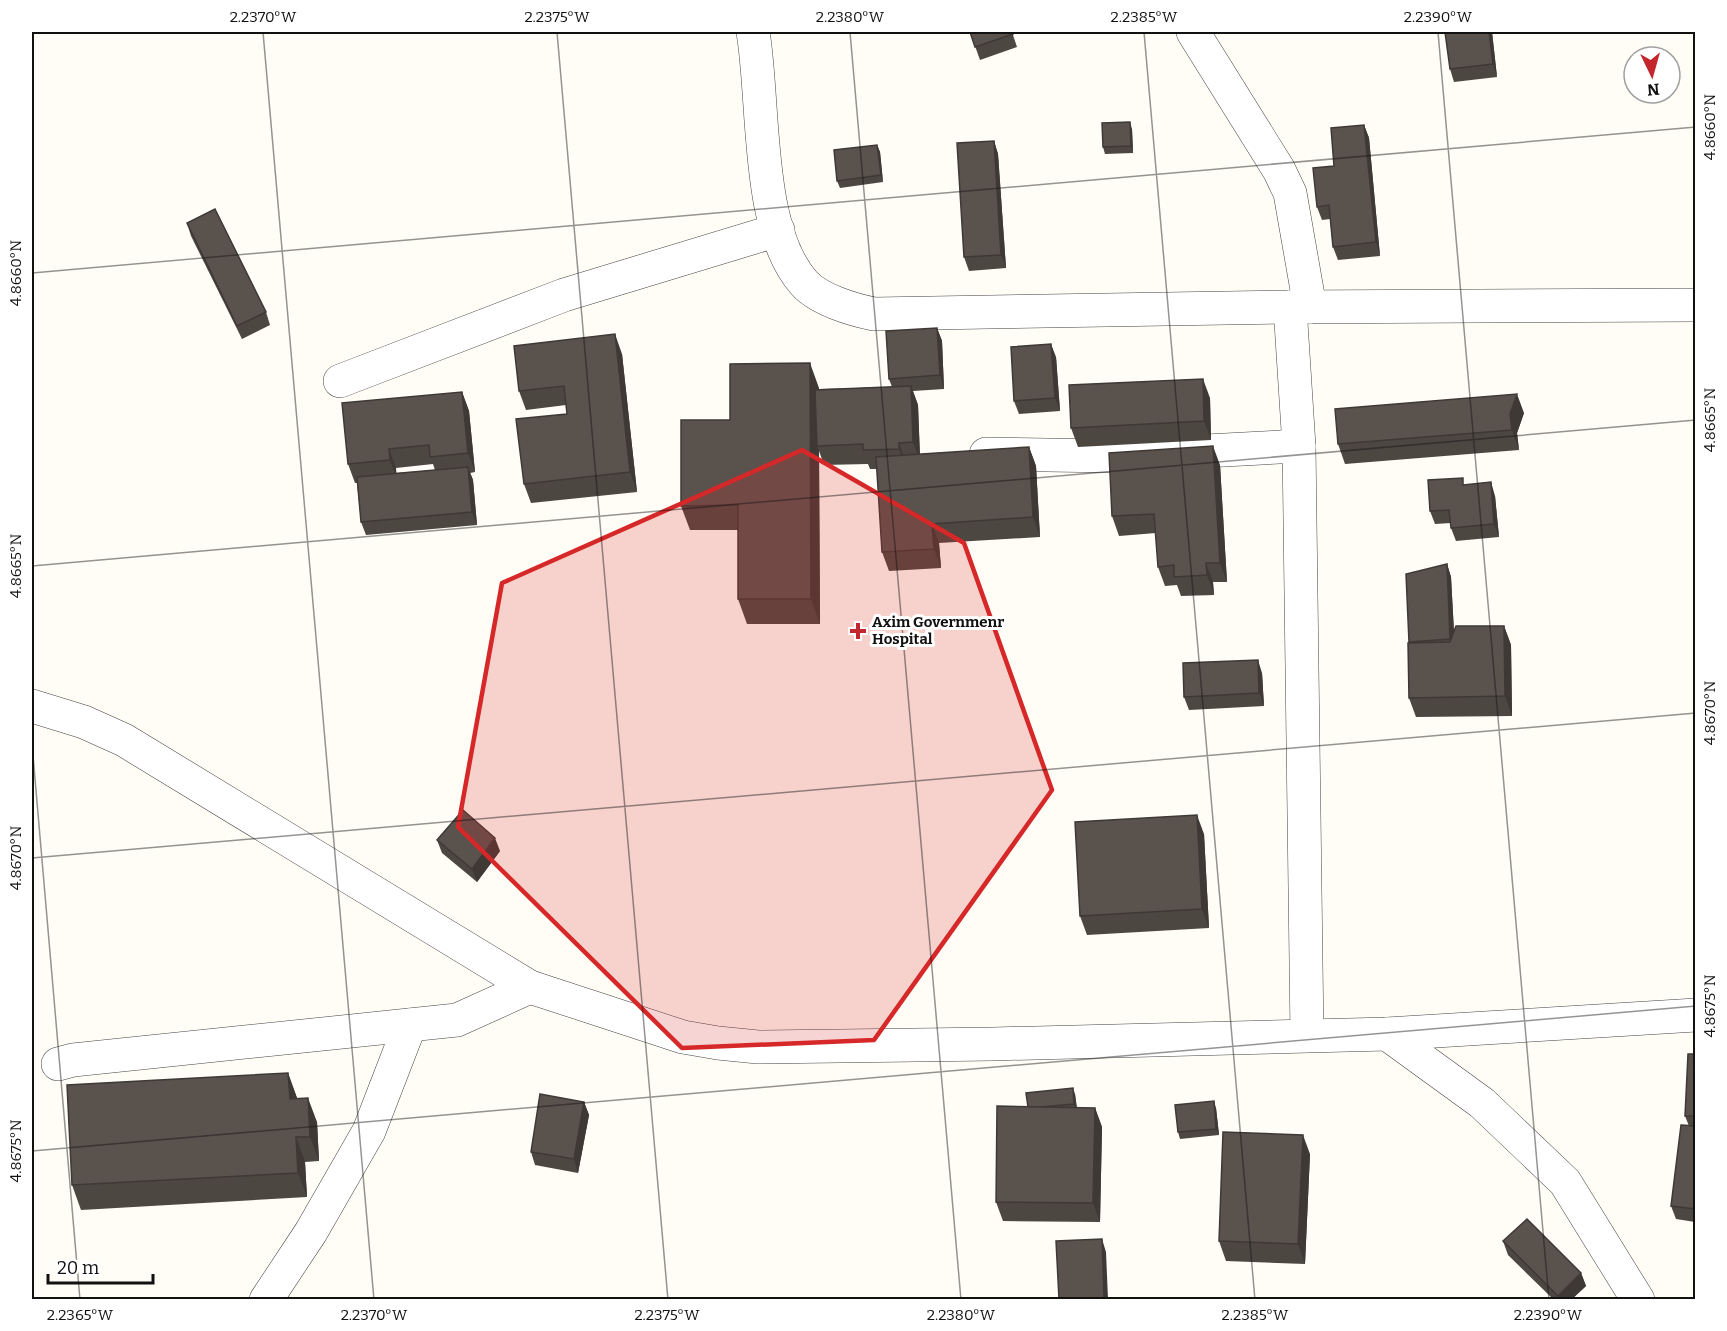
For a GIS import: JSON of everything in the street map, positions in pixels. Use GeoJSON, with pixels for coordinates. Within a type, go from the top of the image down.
{"type":"FeatureCollection","features":[{"type":"Feature","properties":{"kind":"street"},"geometry":{"type":"LineString","coordinates":[[753,32],[769,194],[778,230],[791,265],[806,285],[847,308],[874,314],[1300,307],[1695,305]]}},
{"type":"Feature","properties":{"kind":"street"},"geometry":{"type":"LineString","coordinates":[[1193,32],[1279,170],[1290,193],[1300,307],[1299,446],[1307,1035]]}},
{"type":"Feature","properties":{"kind":"street"},"geometry":{"type":"LineString","coordinates":[[340,381],[564,295],[778,230]]}},
{"type":"Feature","properties":{"kind":"street"},"geometry":{"type":"LineString","coordinates":[[953,454],[1111,456],[1299,446]]}},
{"type":"Feature","properties":{"kind":"street"},"geometry":{"type":"LineString","coordinates":[[32,706],[84,722],[124,740],[530,987],[683,1037],[758,1047],[1387,1034],[1695,1015]]}},
{"type":"Feature","properties":{"kind":"street"},"geometry":{"type":"LineString","coordinates":[[58,1064],[73,1060],[458,1020],[530,987]]}},
{"type":"Feature","properties":{"kind":"street"},"geometry":{"type":"LineString","coordinates":[[266,1299],[311,1232],[369,1131],[410,1025]]}},
{"type":"Feature","properties":{"kind":"street"},"geometry":{"type":"LineString","coordinates":[[1387,1034],[1482,1103],[1565,1182],[1638,1299]]}},
{"type":"Feature","properties":{"kind":"highlighted area"},"geometry":{"type":"Polygon","coordinates":[[[802,450],[964,543],[1052,790],[874,1040],[682,1048],[458,827],[502,583],[802,450]]]}},
{"type":"Feature","properties":{"kind":"building"},"geometry":{"type":"Polygon","coordinates":[[[970,32],[1012,32],[1013,34],[975,47],[970,32]]]}},
{"type":"Feature","properties":{"kind":"building"},"geometry":{"type":"Polygon","coordinates":[[[1445,32],[1489,32],[1493,64],[1450,69],[1445,32]]]}},
{"type":"Feature","properties":{"kind":"building"},"geometry":{"type":"Polygon","coordinates":[[[1130,122],[1131,146],[1103,147],[1102,123],[1130,122]]]}},
{"type":"Feature","properties":{"kind":"building"},"geometry":{"type":"Polygon","coordinates":[[[1364,125],[1376,242],[1333,247],[1329,205],[1317,207],[1313,168],[1334,166],[1331,128],[1364,125]]]}},
{"type":"Feature","properties":{"kind":"building"},"geometry":{"type":"Polygon","coordinates":[[[994,141],[1001,255],[964,257],[957,143],[994,141]]]}},
{"type":"Feature","properties":{"kind":"building"},"geometry":{"type":"Polygon","coordinates":[[[877,145],[881,175],[837,181],[834,150],[877,145]]]}},
{"type":"Feature","properties":{"kind":"building"},"geometry":{"type":"Polygon","coordinates":[[[215,209],[266,312],[237,326],[187,223],[215,209]]]}},
{"type":"Feature","properties":{"kind":"building"},"geometry":{"type":"Polygon","coordinates":[[[937,328],[940,375],[889,379],[886,331],[937,328]]]}},
{"type":"Feature","properties":{"kind":"building"},"geometry":{"type":"Polygon","coordinates":[[[615,334],[630,472],[524,484],[516,419],[567,414],[564,386],[519,391],[514,346],[615,334]]]}},
{"type":"Feature","properties":{"kind":"building"},"geometry":{"type":"Polygon","coordinates":[[[1051,344],[1055,398],[1014,401],[1011,347],[1051,344]]]}},
{"type":"Feature","properties":{"kind":"building"},"geometry":{"type":"Polygon","coordinates":[[[810,363],[811,599],[738,599],[738,505],[681,506],[681,420],[730,420],[730,364],[810,363]]]}},
{"type":"Feature","properties":{"kind":"building"},"geometry":{"type":"Polygon","coordinates":[[[1203,379],[1204,421],[1071,428],[1069,385],[1203,379]]]}},
{"type":"Feature","properties":{"kind":"building"},"geometry":{"type":"Polygon","coordinates":[[[911,386],[913,442],[899,443],[899,449],[863,450],[863,444],[817,446],[815,390],[911,386]]]}},
{"type":"Feature","properties":{"kind":"building"},"geometry":{"type":"Polygon","coordinates":[[[462,392],[468,453],[430,457],[429,445],[389,449],[390,460],[348,464],[342,403],[462,392]]]}},
{"type":"Feature","properties":{"kind":"building"},"geometry":{"type":"Polygon","coordinates":[[[1517,394],[1510,414],[1512,430],[1338,444],[1335,409],[1517,394]]]}},
{"type":"Feature","properties":{"kind":"building"},"geometry":{"type":"Polygon","coordinates":[[[1694,429],[1695,429],[1695,487],[1694,429]]]}},
{"type":"Feature","properties":{"kind":"building"},"geometry":{"type":"Polygon","coordinates":[[[1213,446],[1220,563],[1206,563],[1207,575],[1174,577],[1174,565],[1158,567],[1154,514],[1112,516],[1109,453],[1213,446]]]}},
{"type":"Feature","properties":{"kind":"building"},"geometry":{"type":"Polygon","coordinates":[[[1029,447],[1033,517],[932,524],[934,549],[882,552],[876,457],[1029,447]]]}},
{"type":"Feature","properties":{"kind":"building"},"geometry":{"type":"Polygon","coordinates":[[[468,467],[472,512],[361,522],[357,477],[468,467]]]}},
{"type":"Feature","properties":{"kind":"building"},"geometry":{"type":"Polygon","coordinates":[[[1463,478],[1463,485],[1491,482],[1494,524],[1451,528],[1449,510],[1430,511],[1428,480],[1463,478]]]}},
{"type":"Feature","properties":{"kind":"building"},"geometry":{"type":"Polygon","coordinates":[[[1447,564],[1450,639],[1409,642],[1406,574],[1447,564]]]}},
{"type":"Feature","properties":{"kind":"building"},"geometry":{"type":"Polygon","coordinates":[[[1456,626],[1504,626],[1505,696],[1409,698],[1408,643],[1450,642],[1456,626]]]}},
{"type":"Feature","properties":{"kind":"building"},"geometry":{"type":"Polygon","coordinates":[[[1258,660],[1259,693],[1184,697],[1183,663],[1258,660]]]}},
{"type":"Feature","properties":{"kind":"building"},"geometry":{"type":"Polygon","coordinates":[[[463,810],[495,838],[472,869],[437,840],[463,810]]]}},
{"type":"Feature","properties":{"kind":"building"},"geometry":{"type":"Polygon","coordinates":[[[1197,815],[1202,909],[1080,916],[1075,822],[1197,815]]]}},
{"type":"Feature","properties":{"kind":"building"},"geometry":{"type":"Polygon","coordinates":[[[1688,1054],[1695,1054],[1695,1116],[1685,1116],[1688,1054]]]}},
{"type":"Feature","properties":{"kind":"building"},"geometry":{"type":"Polygon","coordinates":[[[288,1073],[290,1099],[308,1098],[310,1137],[296,1137],[298,1173],[72,1185],[67,1085],[288,1073]]]}},
{"type":"Feature","properties":{"kind":"building"},"geometry":{"type":"Polygon","coordinates":[[[1073,1088],[1074,1104],[1028,1107],[1026,1093],[1073,1088]]]}},
{"type":"Feature","properties":{"kind":"building"},"geometry":{"type":"Polygon","coordinates":[[[540,1094],[584,1102],[574,1159],[531,1152],[540,1094]]]}},
{"type":"Feature","properties":{"kind":"building"},"geometry":{"type":"Polygon","coordinates":[[[1214,1101],[1216,1129],[1178,1132],[1175,1105],[1214,1101]]]}},
{"type":"Feature","properties":{"kind":"building"},"geometry":{"type":"Polygon","coordinates":[[[997,1106],[1095,1108],[1093,1203],[996,1202],[997,1106]]]}},
{"type":"Feature","properties":{"kind":"building"},"geometry":{"type":"Polygon","coordinates":[[[1681,1125],[1695,1126],[1695,1209],[1671,1206],[1681,1125]]]}},
{"type":"Feature","properties":{"kind":"building"},"geometry":{"type":"Polygon","coordinates":[[[1223,1132],[1303,1135],[1298,1244],[1219,1241],[1223,1132]]]}},
{"type":"Feature","properties":{"kind":"building"},"geometry":{"type":"Polygon","coordinates":[[[1527,1219],[1581,1273],[1558,1296],[1503,1241],[1527,1219]]]}},
{"type":"Feature","properties":{"kind":"building"},"geometry":{"type":"Polygon","coordinates":[[[1102,1239],[1104,1299],[1059,1299],[1056,1241],[1102,1239]]]}},
{"type":"Feature","properties":{"kind":"place","name":"Axim Governmenr Hospital"},"geometry":{"type":"Point","coordinates":[858,631]}}]}
